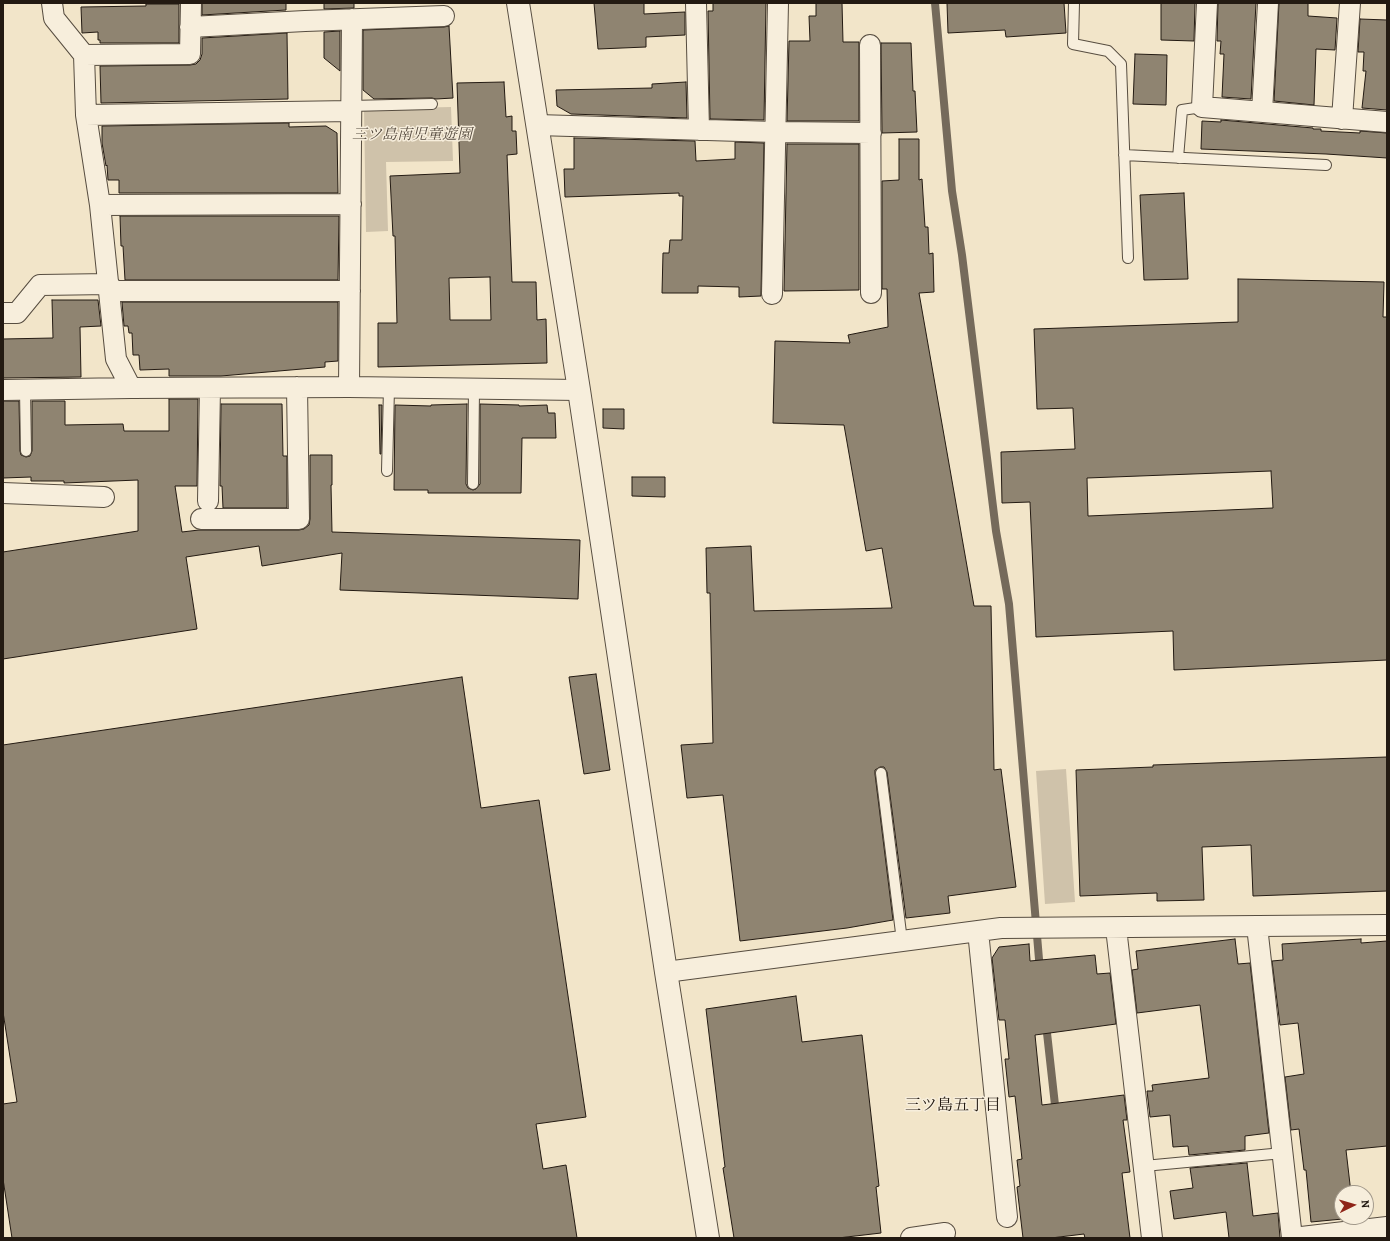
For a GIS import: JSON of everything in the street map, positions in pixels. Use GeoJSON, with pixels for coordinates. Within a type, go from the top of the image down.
{"type":"FeatureCollection","features":[{"type":"Feature","properties":{"kind":"street"},"geometry":{"type":"LineString","coordinates":[[52,3],[54,18],[84,55],[86,115],[100,205],[116,359],[131,388]]}},
{"type":"Feature","properties":{"kind":"street"},"geometry":{"type":"LineString","coordinates":[[84,55],[190,54],[191,3]]}},
{"type":"Feature","properties":{"kind":"street"},"geometry":{"type":"LineString","coordinates":[[518,3],[579,390],[666,972],[708,1238]]}},
{"type":"Feature","properties":{"kind":"street"},"geometry":{"type":"LineString","coordinates":[[696,3],[699,130]]}},
{"type":"Feature","properties":{"kind":"street"},"geometry":{"type":"LineString","coordinates":[[772,294],[778,3]]}},
{"type":"Feature","properties":{"kind":"street"},"geometry":{"type":"LineString","coordinates":[[1207,3],[1202,107],[1387,122]]}},
{"type":"Feature","properties":{"kind":"street"},"geometry":{"type":"LineString","coordinates":[[1262,112],[1268,3]]}},
{"type":"Feature","properties":{"kind":"street"},"geometry":{"type":"LineString","coordinates":[[1342,119],[1350,3]]}},
{"type":"Feature","properties":{"kind":"street"},"geometry":{"type":"LineString","coordinates":[[190,27],[305,12],[352,19],[444,16]]}},
{"type":"Feature","properties":{"kind":"street"},"geometry":{"type":"LineString","coordinates":[[349,387],[352,19]]}},
{"type":"Feature","properties":{"kind":"street"},"geometry":{"type":"LineString","coordinates":[[870,45],[871,293]]}},
{"type":"Feature","properties":{"kind":"street"},"geometry":{"type":"LineString","coordinates":[[86,115],[351,109]]}},
{"type":"Feature","properties":{"kind":"street"},"geometry":{"type":"LineString","coordinates":[[537,125],[776,132],[871,132]]}},
{"type":"Feature","properties":{"kind":"street"},"geometry":{"type":"LineString","coordinates":[[100,205],[351,204]]}},
{"type":"Feature","properties":{"kind":"street"},"geometry":{"type":"LineString","coordinates":[[3,313],[17,313],[40,284],[109,287],[350,291]]}},
{"type":"Feature","properties":{"kind":"street"},"geometry":{"type":"LineString","coordinates":[[210,388],[204,510],[298,519],[297,387]]}},
{"type":"Feature","properties":{"kind":"street"},"geometry":{"type":"LineString","coordinates":[[3,390],[349,387],[579,390]]}},
{"type":"Feature","properties":{"kind":"street"},"geometry":{"type":"LineString","coordinates":[[3,493],[104,498]]}},
{"type":"Feature","properties":{"kind":"street"},"geometry":{"type":"LineString","coordinates":[[666,972],[1000,928],[1387,925]]}},
{"type":"Feature","properties":{"kind":"street"},"geometry":{"type":"LineString","coordinates":[[1257,926],[1292,1238],[1387,1226]]}},
{"type":"Feature","properties":{"kind":"street"},"geometry":{"type":"LineString","coordinates":[[1116,928],[1152,1238]]}},
{"type":"Feature","properties":{"kind":"street"},"geometry":{"type":"LineString","coordinates":[[978,931],[1007,1217]]}},
{"type":"Feature","properties":{"kind":"street"},"geometry":{"type":"LineString","coordinates":[[911,1238],[945,1233]]}},
{"type":"Feature","properties":{"kind":"lane"},"geometry":{"type":"LineString","coordinates":[[1074,3],[1073,44],[1108,51],[1121,64],[1128,258]]}},
{"type":"Feature","properties":{"kind":"lane"},"geometry":{"type":"LineString","coordinates":[[351,109],[432,104]]}},
{"type":"Feature","properties":{"kind":"lane"},"geometry":{"type":"LineString","coordinates":[[1178,158],[1182,110],[1202,107]]}},
{"type":"Feature","properties":{"kind":"lane"},"geometry":{"type":"LineString","coordinates":[[1124,156],[1326,165]]}},
{"type":"Feature","properties":{"kind":"lane"},"geometry":{"type":"LineString","coordinates":[[387,471],[389,388]]}},
{"type":"Feature","properties":{"kind":"lane"},"geometry":{"type":"LineString","coordinates":[[473,484],[474,389]]}},
{"type":"Feature","properties":{"kind":"lane"},"geometry":{"type":"LineString","coordinates":[[25,390],[26,450]]}},
{"type":"Feature","properties":{"kind":"lane"},"geometry":{"type":"LineString","coordinates":[[882,773],[902,941]]}},
{"type":"Feature","properties":{"kind":"lane"},"geometry":{"type":"LineString","coordinates":[[1144,1166],[1283,1153]]}},
{"type":"Feature","properties":{"kind":"green space","name":"三ツ島南児童遊園"},"geometry":{"type":"Polygon","coordinates":[[[451,107],[453,161],[386,162],[388,231],[366,232],[364,109],[451,107]]]}},
{"type":"Feature","properties":{"kind":"green space"},"geometry":{"type":"Polygon","coordinates":[[[1066,769],[1075,902],[1045,904],[1036,771],[1066,769]]]}},
{"type":"Feature","properties":{"kind":"building"},"geometry":{"type":"Polygon","coordinates":[[[202,3],[286,3],[286,10],[202,15],[202,3]]]}},
{"type":"Feature","properties":{"kind":"building"},"geometry":{"type":"Polygon","coordinates":[[[324,3],[354,3],[354,8],[324,9],[324,3]]]}},
{"type":"Feature","properties":{"kind":"building"},"geometry":{"type":"Polygon","coordinates":[[[594,3],[644,3],[644,14],[685,12],[685,35],[646,37],[646,47],[598,49],[594,3]]]}},
{"type":"Feature","properties":{"kind":"building"},"geometry":{"type":"Polygon","coordinates":[[[713,3],[766,3],[764,120],[710,119],[708,11],[713,11],[713,3]]]}},
{"type":"Feature","properties":{"kind":"building"},"geometry":{"type":"Polygon","coordinates":[[[816,3],[842,3],[843,42],[859,42],[859,121],[787,121],[789,41],[810,41],[809,16],[816,16],[816,3]]]}},
{"type":"Feature","properties":{"kind":"building"},"geometry":{"type":"Polygon","coordinates":[[[947,3],[1064,3],[1066,33],[1006,37],[1005,30],[948,33],[947,3]]]}},
{"type":"Feature","properties":{"kind":"building"},"geometry":{"type":"Polygon","coordinates":[[[1161,3],[1195,3],[1194,41],[1161,40],[1161,3]]]}},
{"type":"Feature","properties":{"kind":"building"},"geometry":{"type":"Polygon","coordinates":[[[1218,3],[1256,3],[1251,99],[1222,97],[1224,54],[1220,54],[1221,41],[1217,41],[1218,3]]]}},
{"type":"Feature","properties":{"kind":"building"},"geometry":{"type":"Polygon","coordinates":[[[1279,3],[1308,3],[1308,16],[1337,18],[1335,50],[1316,49],[1314,105],[1274,101],[1279,3]]]}},
{"type":"Feature","properties":{"kind":"building"},"geometry":{"type":"Polygon","coordinates":[[[146,4],[179,4],[179,43],[100,43],[100,40],[98,40],[98,32],[82,33],[81,7],[146,6],[146,4]]]}},
{"type":"Feature","properties":{"kind":"building"},"geometry":{"type":"Polygon","coordinates":[[[1360,19],[1387,20],[1387,110],[1362,108],[1366,71],[1363,71],[1364,52],[1358,52],[1360,19]]]}},
{"type":"Feature","properties":{"kind":"building"},"geometry":{"type":"Polygon","coordinates":[[[449,26],[453,98],[374,99],[363,90],[363,30],[449,26]]]}},
{"type":"Feature","properties":{"kind":"building"},"geometry":{"type":"Polygon","coordinates":[[[340,31],[340,71],[324,58],[324,32],[340,31]]]}},
{"type":"Feature","properties":{"kind":"building"},"geometry":{"type":"Polygon","coordinates":[[[287,33],[288,99],[101,103],[100,66],[196,64],[200,60],[202,54],[202,38],[287,33]]]}},
{"type":"Feature","properties":{"kind":"building"},"geometry":{"type":"Polygon","coordinates":[[[881,43],[911,43],[913,91],[915,91],[917,132],[882,133],[881,43]]]}},
{"type":"Feature","properties":{"kind":"building"},"geometry":{"type":"Polygon","coordinates":[[[1135,54],[1167,55],[1166,105],[1133,104],[1135,54]]]}},
{"type":"Feature","properties":{"kind":"building"},"geometry":{"type":"Polygon","coordinates":[[[504,82],[506,117],[512,116],[512,131],[516,131],[517,154],[507,155],[512,282],[536,282],[537,320],[546,319],[547,363],[378,367],[378,323],[397,323],[395,236],[393,236],[390,176],[460,173],[457,83],[504,82]],[[490,277],[449,278],[450,320],[491,320],[490,277]]]}},
{"type":"Feature","properties":{"kind":"building"},"geometry":{"type":"Polygon","coordinates":[[[686,82],[687,118],[571,114],[557,106],[556,90],[652,88],[652,84],[686,82]]]}},
{"type":"Feature","properties":{"kind":"building"},"geometry":{"type":"Polygon","coordinates":[[[1221,120],[1313,128],[1321,129],[1321,131],[1387,133],[1387,158],[1201,149],[1202,121],[1221,122],[1221,120]]]}},
{"type":"Feature","properties":{"kind":"building"},"geometry":{"type":"Polygon","coordinates":[[[289,123],[289,127],[326,126],[337,133],[338,193],[119,193],[119,180],[108,180],[107,165],[106,166],[102,143],[102,126],[289,123]]]}},
{"type":"Feature","properties":{"kind":"building"},"geometry":{"type":"Polygon","coordinates":[[[574,138],[695,141],[696,161],[735,159],[735,142],[764,143],[761,296],[739,297],[739,287],[698,286],[698,293],[662,293],[663,253],[669,253],[670,240],[682,240],[683,196],[679,196],[679,193],[565,197],[564,169],[574,169],[574,138]]]}},
{"type":"Feature","properties":{"kind":"building"},"geometry":{"type":"Polygon","coordinates":[[[899,139],[919,139],[919,180],[922,179],[925,227],[928,227],[929,254],[933,253],[934,292],[919,293],[974,606],[991,606],[994,770],[1001,769],[1016,887],[948,896],[950,913],[906,918],[887,772],[884,767],[880,767],[875,770],[875,774],[893,920],[847,928],[740,941],[723,795],[687,798],[681,745],[713,743],[710,593],[707,593],[706,548],[751,546],[754,611],[892,608],[882,548],[866,551],[844,425],[773,423],[775,341],[850,343],[848,335],[888,327],[887,289],[882,289],[882,181],[899,180],[899,139]]]}},
{"type":"Feature","properties":{"kind":"building"},"geometry":{"type":"Polygon","coordinates":[[[787,144],[859,144],[859,290],[784,291],[787,144]]]}},
{"type":"Feature","properties":{"kind":"building"},"geometry":{"type":"Polygon","coordinates":[[[1184,193],[1188,279],[1144,280],[1140,195],[1184,193]]]}},
{"type":"Feature","properties":{"kind":"building"},"geometry":{"type":"Polygon","coordinates":[[[120,216],[339,216],[338,280],[125,280],[123,246],[121,246],[120,216]]]}},
{"type":"Feature","properties":{"kind":"building"},"geometry":{"type":"Polygon","coordinates":[[[1238,279],[1384,282],[1383,317],[1387,317],[1387,660],[1174,670],[1173,631],[1036,637],[1030,502],[1002,503],[1001,452],[1075,449],[1073,408],[1037,409],[1034,329],[1238,322],[1238,279]],[[1271,471],[1087,478],[1088,516],[1273,508],[1271,471]]]}},
{"type":"Feature","properties":{"kind":"building"},"geometry":{"type":"Polygon","coordinates":[[[52,300],[98,300],[101,326],[80,327],[81,377],[3,378],[3,339],[53,338],[52,300]]]}},
{"type":"Feature","properties":{"kind":"building"},"geometry":{"type":"Polygon","coordinates":[[[122,302],[338,302],[338,361],[325,362],[325,367],[221,376],[169,376],[169,369],[140,370],[139,355],[133,355],[132,333],[129,333],[128,326],[124,326],[122,302]]]}},
{"type":"Feature","properties":{"kind":"building"},"geometry":{"type":"Polygon","coordinates":[[[169,399],[198,399],[197,486],[175,486],[182,532],[199,530],[304,529],[309,525],[310,519],[310,455],[332,455],[332,532],[580,540],[578,599],[340,590],[342,553],[262,566],[259,546],[186,557],[197,629],[3,659],[3,552],[138,531],[138,480],[64,483],[64,481],[31,481],[31,477],[3,478],[3,401],[19,401],[20,451],[21,455],[26,457],[30,456],[32,451],[32,401],[65,401],[65,425],[123,424],[124,431],[169,431],[169,399]]]}},
{"type":"Feature","properties":{"kind":"building"},"geometry":{"type":"Polygon","coordinates":[[[221,404],[282,404],[283,456],[287,456],[287,508],[223,508],[222,486],[220,486],[221,404]]]}},
{"type":"Feature","properties":{"kind":"building"},"geometry":{"type":"Polygon","coordinates":[[[467,404],[466,484],[468,488],[473,490],[480,484],[480,404],[519,406],[547,405],[548,413],[555,413],[556,438],[522,438],[521,493],[428,493],[428,490],[394,490],[395,405],[431,406],[467,404]]]}},
{"type":"Feature","properties":{"kind":"building"},"geometry":{"type":"Polygon","coordinates":[[[379,405],[382,405],[381,454],[380,454],[379,405]]]}},
{"type":"Feature","properties":{"kind":"building"},"geometry":{"type":"Polygon","coordinates":[[[603,409],[624,409],[624,429],[603,428],[603,409]]]}},
{"type":"Feature","properties":{"kind":"building"},"geometry":{"type":"Polygon","coordinates":[[[632,477],[665,477],[665,497],[632,496],[632,477]]]}},
{"type":"Feature","properties":{"kind":"building"},"geometry":{"type":"Polygon","coordinates":[[[596,674],[610,770],[584,774],[569,677],[596,674]]]}},
{"type":"Feature","properties":{"kind":"building"},"geometry":{"type":"Polygon","coordinates":[[[462,677],[481,808],[539,800],[586,1117],[536,1124],[543,1169],[566,1165],[577,1238],[12,1238],[3,1179],[3,1104],[17,1102],[3,1012],[3,745],[462,677]]]}},
{"type":"Feature","properties":{"kind":"building"},"geometry":{"type":"Polygon","coordinates":[[[1387,757],[1387,891],[1253,896],[1251,845],[1202,847],[1204,900],[1157,901],[1157,893],[1080,896],[1076,770],[1153,767],[1153,765],[1387,757]]]}},
{"type":"Feature","properties":{"kind":"building"},"geometry":{"type":"Polygon","coordinates":[[[1235,939],[1238,964],[1250,963],[1269,1133],[1245,1136],[1245,1150],[1189,1155],[1188,1146],[1173,1147],[1170,1115],[1150,1117],[1147,1091],[1153,1091],[1152,1085],[1209,1078],[1200,1005],[1137,1013],[1132,970],[1138,969],[1136,951],[1235,939]]]}},
{"type":"Feature","properties":{"kind":"building"},"geometry":{"type":"Polygon","coordinates":[[[1361,939],[1361,943],[1387,941],[1387,1146],[1346,1150],[1350,1185],[1334,1185],[1334,1220],[1311,1222],[1306,1170],[1304,1170],[1299,1129],[1291,1130],[1285,1077],[1304,1074],[1298,1023],[1280,1025],[1272,961],[1283,960],[1282,944],[1361,939]]]}},
{"type":"Feature","properties":{"kind":"building"},"geometry":{"type":"Polygon","coordinates":[[[1029,944],[1030,961],[1095,955],[1097,974],[1110,973],[1116,1024],[1035,1035],[1042,1105],[1124,1095],[1127,1120],[1123,1120],[1130,1172],[1122,1173],[1130,1238],[1085,1238],[1084,1234],[1051,1238],[1023,1238],[1017,1187],[1020,1186],[1017,1160],[1022,1159],[1015,1096],[1009,1097],[1005,1059],[1009,1059],[1005,1020],[999,1020],[992,958],[999,947],[1029,944]]]}},
{"type":"Feature","properties":{"kind":"building"},"geometry":{"type":"Polygon","coordinates":[[[796,996],[802,1042],[862,1035],[879,1186],[876,1187],[881,1233],[838,1238],[734,1238],[723,1168],[725,1167],[706,1009],[796,996]]]}},
{"type":"Feature","properties":{"kind":"building"},"geometry":{"type":"Polygon","coordinates":[[[1247,1163],[1253,1216],[1278,1213],[1280,1238],[1229,1238],[1226,1212],[1174,1219],[1170,1191],[1193,1188],[1190,1168],[1247,1163]]]}},
{"type":"Feature","properties":{"kind":"waterway"},"geometry":{"type":"LineString","coordinates":[[935,3],[952,191],[962,255],[996,531],[1009,604],[1040,971]]}},
{"type":"Feature","properties":{"kind":"waterway"},"geometry":{"type":"LineString","coordinates":[[1046,1024],[1056,1114]]}},
{"type":"Feature","properties":{"kind":"district","name":"三ツ島五丁目"},"geometry":{"type":"Point","coordinates":[953,1106]}}]}
